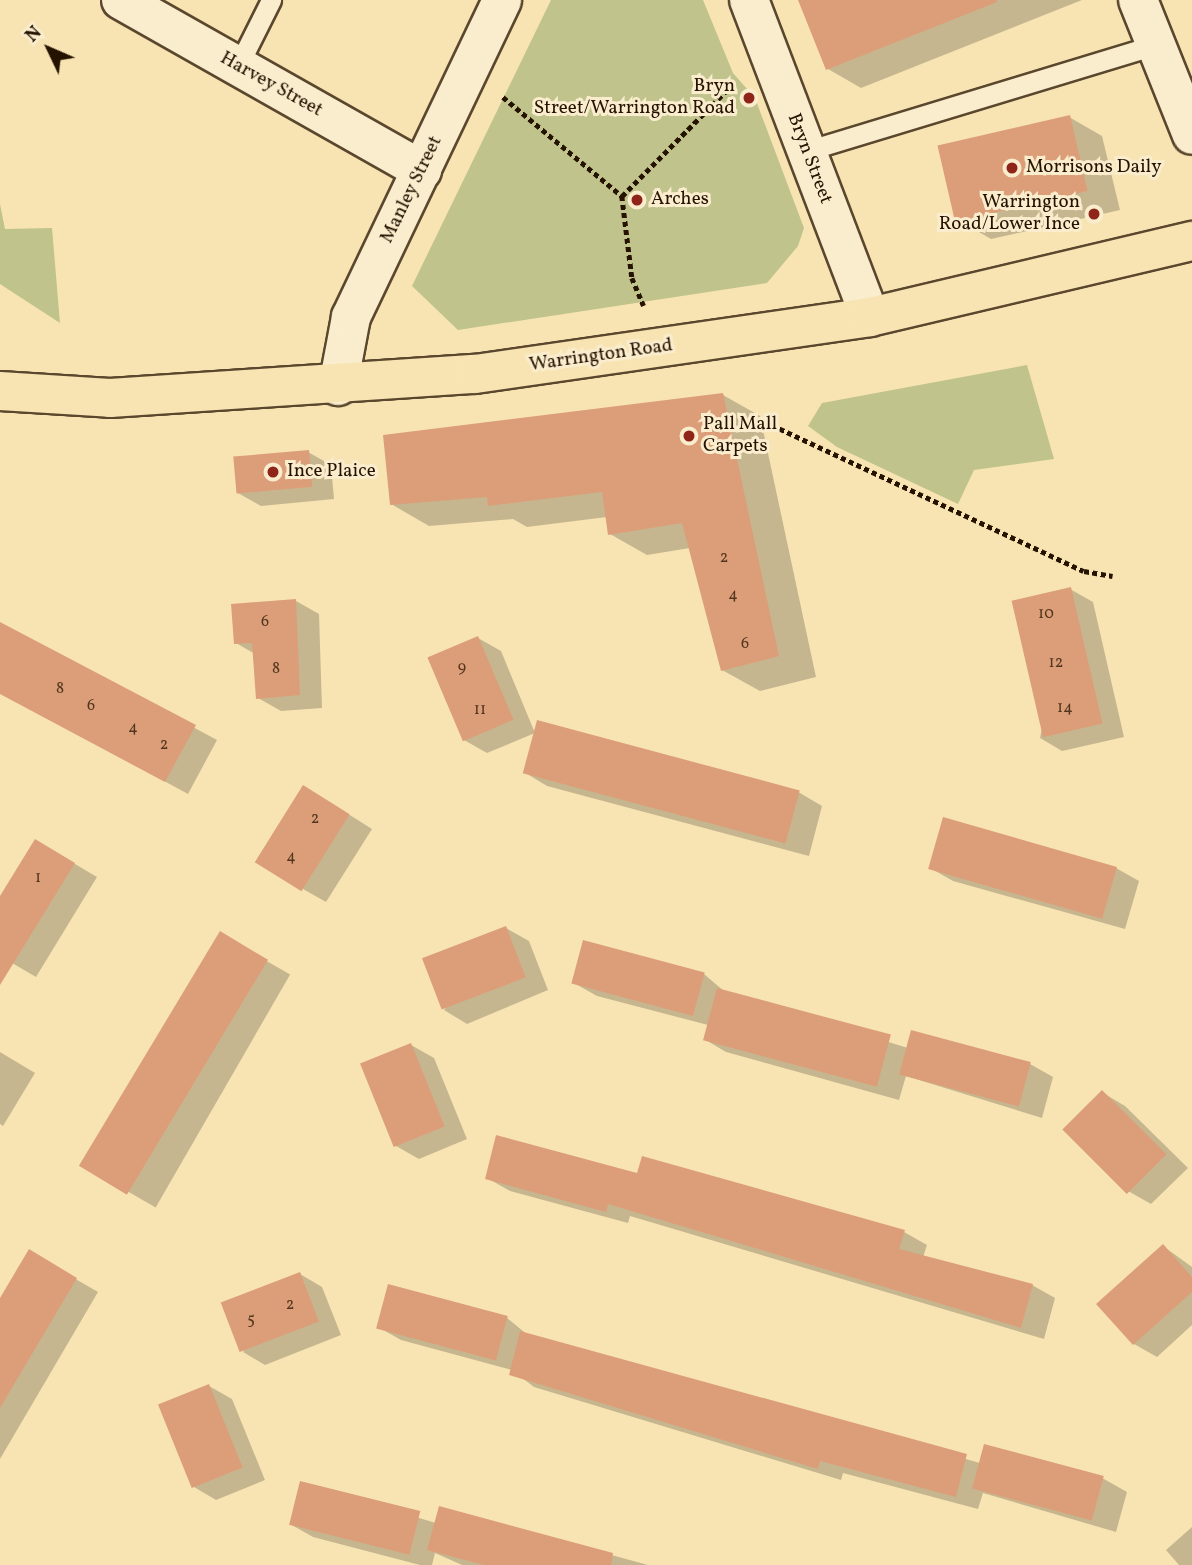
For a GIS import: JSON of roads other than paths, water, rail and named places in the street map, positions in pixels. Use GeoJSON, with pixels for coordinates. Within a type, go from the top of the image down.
{"type":"FeatureCollection","features":[{"type":"Feature","properties":{"kind":"main road","name":"Warrington Road"},"geometry":{"type":"LineString","coordinates":[[0,391],[110,398],[338,386],[475,374],[870,317],[1192,241]]}},
{"type":"Feature","properties":{"kind":"street","name":"Harvey Street"},"geometry":{"type":"LineString","coordinates":[[121,0],[422,170]]}},
{"type":"Feature","properties":{"kind":"street","name":"Manley Street"},"geometry":{"type":"LineString","coordinates":[[338,386],[351,317],[502,0]]}},
{"type":"Feature","properties":{"kind":"street","name":"Bryn Street"},"geometry":{"type":"LineString","coordinates":[[749,0],[870,317]]}},
{"type":"Feature","properties":{"kind":"street"},"geometry":{"type":"LineString","coordinates":[[1139,1],[1154,45],[1192,135]]}},
{"type":"Feature","properties":{"kind":"lane"},"geometry":{"type":"LineString","coordinates":[[238,66],[271,0]]}},
{"type":"Feature","properties":{"kind":"lane"},"geometry":{"type":"LineString","coordinates":[[806,151],[1154,45]]}},
{"type":"Feature","properties":{"kind":"place","name":"Bryn Street/Warrington Road"},"geometry":{"type":"Point","coordinates":[749,98]}},
{"type":"Feature","properties":{"kind":"place","name":"Morrisons Daily"},"geometry":{"type":"Point","coordinates":[1012,168]}},
{"type":"Feature","properties":{"kind":"place","name":"Arches"},"geometry":{"type":"Point","coordinates":[637,200]}},
{"type":"Feature","properties":{"kind":"place","name":"Warrington Road/Lower Ince"},"geometry":{"type":"Point","coordinates":[1094,214]}},
{"type":"Feature","properties":{"kind":"place","name":"Pall Mall Carpets"},"geometry":{"type":"Point","coordinates":[689,436]}},
{"type":"Feature","properties":{"kind":"place","name":"Ince Plaice"},"geometry":{"type":"Point","coordinates":[273,472]}}]}
